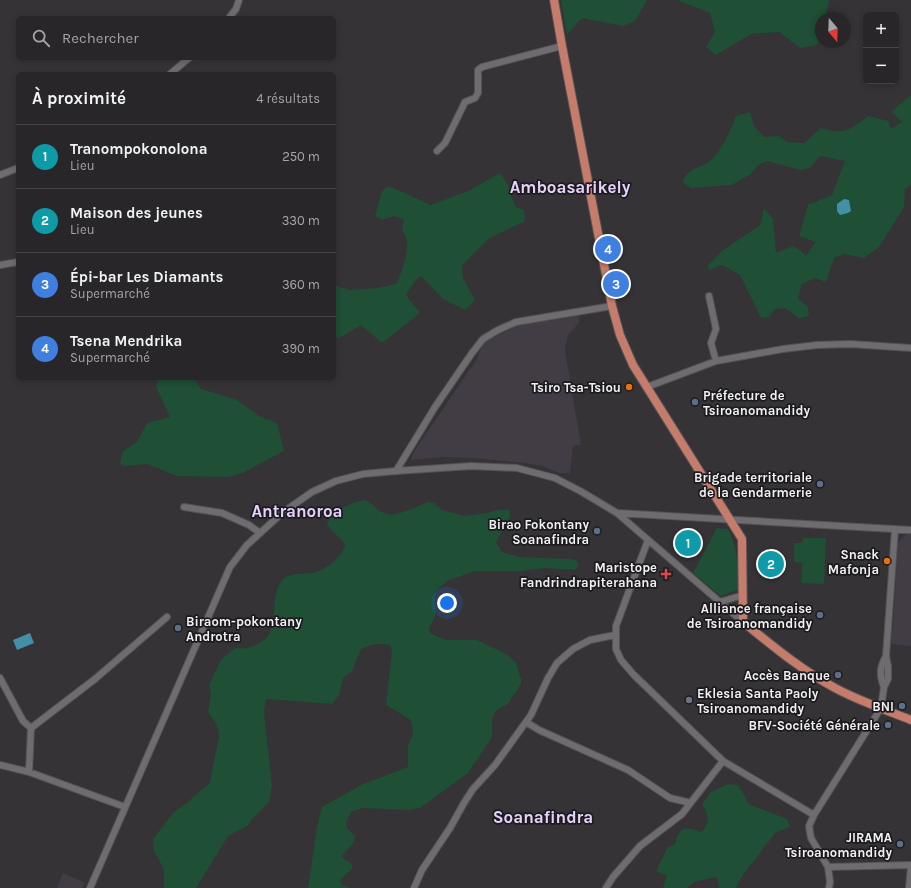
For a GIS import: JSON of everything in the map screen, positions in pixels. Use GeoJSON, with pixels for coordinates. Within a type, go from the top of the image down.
{"type":"FeatureCollection","features":[{"type":"Feature","properties":{"kind":"main road"},"geometry":{"type":"LineString","coordinates":[[554,0],[612,306],[620,335],[633,365],[742,539],[743,622],[792,662],[836,689],[911,720]]}},
{"type":"Feature","properties":{"kind":"street"},"geometry":{"type":"LineString","coordinates":[[231,16],[236,9],[239,0]]}},
{"type":"Feature","properties":{"kind":"street"},"geometry":{"type":"LineString","coordinates":[[436,151],[445,142],[465,102],[474,98],[478,93],[478,70],[482,67],[562,46]]}},
{"type":"Feature","properties":{"kind":"street"},"geometry":{"type":"LineString","coordinates":[[172,72],[187,60]]}},
{"type":"Feature","properties":{"kind":"street"},"geometry":{"type":"LineString","coordinates":[[0,175],[16,169]]}},
{"type":"Feature","properties":{"kind":"street"},"geometry":{"type":"LineString","coordinates":[[0,265],[16,262]]}},
{"type":"Feature","properties":{"kind":"street"},"geometry":{"type":"LineString","coordinates":[[709,296],[716,329],[711,342],[716,361]]}},
{"type":"Feature","properties":{"kind":"street"},"geometry":{"type":"LineString","coordinates":[[396,471],[435,407],[483,338],[516,322],[612,306]]}},
{"type":"Feature","properties":{"kind":"street"},"geometry":{"type":"LineString","coordinates":[[647,387],[716,361],[784,349],[817,345],[850,344],[911,348]]}},
{"type":"Feature","properties":{"kind":"street"},"geometry":{"type":"LineString","coordinates":[[90,888],[230,567],[248,544],[282,513],[312,492],[336,481],[363,474],[471,466],[516,468],[555,478],[617,513],[743,622]]}},
{"type":"Feature","properties":{"kind":"street"},"geometry":{"type":"LineString","coordinates":[[184,507],[222,513],[249,525],[260,533]]}},
{"type":"Feature","properties":{"kind":"street"},"geometry":{"type":"LineString","coordinates":[[617,513],[911,530]]}},
{"type":"Feature","properties":{"kind":"street"},"geometry":{"type":"LineString","coordinates":[[829,888],[830,882],[828,867],[811,838],[810,826],[814,815],[881,708],[884,687],[888,679],[886,656],[895,529]]}},
{"type":"Feature","properties":{"kind":"street"},"geometry":{"type":"LineString","coordinates":[[648,540],[616,626],[616,649],[621,660],[634,675],[723,761],[814,815]]}},
{"type":"Feature","properties":{"kind":"street"},"geometry":{"type":"LineString","coordinates":[[720,602],[743,595]]}},
{"type":"Feature","properties":{"kind":"street"},"geometry":{"type":"LineString","coordinates":[[29,772],[31,728],[95,679],[167,617]]}},
{"type":"Feature","properties":{"kind":"street"},"geometry":{"type":"LineString","coordinates":[[414,888],[422,870],[450,828],[473,789],[495,765],[531,715],[548,678],[557,663],[573,649],[590,640],[615,635]]}},
{"type":"Feature","properties":{"kind":"street"},"geometry":{"type":"LineString","coordinates":[[0,678],[23,721],[31,728]]}},
{"type":"Feature","properties":{"kind":"street"},"geometry":{"type":"LineString","coordinates":[[526,722],[539,730],[628,770],[670,798],[687,802]]}},
{"type":"Feature","properties":{"kind":"street"},"geometry":{"type":"LineString","coordinates":[[606,888],[613,877],[640,846],[682,814],[723,761]]}},
{"type":"Feature","properties":{"kind":"street"},"geometry":{"type":"LineString","coordinates":[[0,765],[29,772],[125,807]]}},
{"type":"Feature","properties":{"kind":"street"},"geometry":{"type":"LineString","coordinates":[[828,867],[911,866],[909,888]]}},
{"type":"Feature","properties":{"kind":"shaded area"},"geometry":{"type":"Polygon","coordinates":[[[579,315],[579,323],[568,335],[565,349],[581,445],[573,446],[570,473],[559,473],[542,466],[525,463],[474,458],[444,457],[412,460],[415,450],[479,356],[479,352],[486,341],[523,323],[548,319],[549,321],[579,315]]]}},
{"type":"Feature","properties":{"kind":"shaded area"},"geometry":{"type":"Polygon","coordinates":[[[906,534],[911,534],[911,646],[891,644],[898,543],[906,534]]]}},
{"type":"Feature","properties":{"kind":"shaded area"},"geometry":{"type":"Polygon","coordinates":[[[63,873],[85,883],[82,888],[57,888],[63,873]]]}},
{"type":"Feature","properties":{"kind":"green space"},"geometry":{"type":"Polygon","coordinates":[[[561,0],[647,0],[635,21],[623,26],[582,18],[567,35],[561,0]]]}},
{"type":"Feature","properties":{"kind":"green space"},"geometry":{"type":"Polygon","coordinates":[[[677,0],[829,0],[827,12],[815,12],[815,45],[800,48],[779,32],[751,34],[716,55],[706,47],[715,32],[710,13],[677,0]]]}},
{"type":"Feature","properties":{"kind":"green space"},"geometry":{"type":"Polygon","coordinates":[[[911,95],[911,185],[905,189],[904,207],[879,247],[864,258],[844,254],[834,258],[826,282],[815,278],[802,284],[798,298],[808,307],[809,316],[799,318],[785,308],[775,309],[769,317],[761,318],[740,275],[722,265],[709,270],[708,265],[722,251],[760,225],[764,208],[773,219],[776,253],[793,246],[806,256],[816,242],[799,236],[808,205],[832,195],[845,161],[820,156],[810,168],[800,170],[767,161],[758,165],[751,174],[732,185],[691,188],[682,182],[685,177],[692,170],[707,163],[714,157],[732,127],[736,116],[750,112],[754,126],[764,137],[779,136],[787,142],[804,143],[821,128],[836,131],[846,130],[868,116],[888,121],[891,129],[902,122],[891,112],[911,95]]]}},
{"type":"Feature","properties":{"kind":"green space"},"geometry":{"type":"Polygon","coordinates":[[[500,173],[510,188],[511,196],[516,207],[524,210],[525,221],[488,239],[462,266],[463,278],[475,300],[465,310],[443,299],[421,276],[414,282],[406,295],[420,313],[382,343],[361,325],[338,339],[336,336],[336,286],[349,290],[378,288],[396,284],[404,263],[407,246],[403,230],[404,219],[394,216],[382,220],[375,216],[382,191],[389,186],[431,205],[470,190],[500,173]]]}},
{"type":"Feature","properties":{"kind":"green space"},"geometry":{"type":"Polygon","coordinates":[[[158,380],[195,380],[201,389],[237,400],[259,416],[277,423],[284,451],[242,473],[228,477],[177,476],[147,464],[124,466],[120,463],[123,451],[137,442],[147,423],[170,417],[156,387],[158,380]]]}},
{"type":"Feature","properties":{"kind":"green space"},"geometry":{"type":"Polygon","coordinates":[[[364,500],[387,514],[405,512],[428,502],[434,503],[442,510],[464,516],[498,510],[509,510],[510,516],[496,542],[502,552],[519,557],[576,560],[579,565],[575,570],[545,568],[521,571],[475,571],[447,581],[438,589],[435,594],[435,617],[429,628],[430,633],[446,640],[477,640],[508,655],[516,663],[521,684],[508,704],[498,709],[494,714],[492,719],[492,737],[468,773],[420,808],[408,810],[362,808],[351,812],[346,823],[347,828],[355,836],[354,842],[342,856],[345,860],[351,863],[353,868],[340,880],[342,885],[351,888],[308,888],[317,827],[322,807],[363,784],[408,767],[408,745],[413,734],[411,720],[386,705],[392,651],[390,645],[386,644],[375,644],[361,649],[352,671],[343,678],[339,695],[332,704],[266,699],[264,712],[272,786],[269,802],[251,820],[249,825],[228,836],[196,888],[164,888],[164,870],[154,850],[153,839],[174,812],[188,802],[210,782],[219,737],[217,727],[208,712],[211,693],[209,685],[214,674],[222,659],[235,648],[253,646],[268,636],[273,623],[276,595],[281,582],[284,579],[295,574],[317,572],[333,563],[341,554],[345,544],[330,529],[327,523],[338,511],[353,503],[364,500]]]}},
{"type":"Feature","properties":{"kind":"green space"},"geometry":{"type":"Polygon","coordinates":[[[717,528],[728,529],[732,537],[738,566],[738,590],[721,596],[693,573],[717,528]]]}},
{"type":"Feature","properties":{"kind":"green space"},"geometry":{"type":"Polygon","coordinates":[[[803,538],[826,538],[824,584],[801,583],[802,563],[794,562],[794,543],[802,543],[803,538]]]}},
{"type":"Feature","properties":{"kind":"green space"},"geometry":{"type":"Polygon","coordinates":[[[728,784],[738,785],[749,804],[787,819],[790,827],[776,832],[740,879],[736,888],[719,888],[717,877],[694,882],[687,888],[663,888],[667,876],[656,871],[668,847],[675,844],[679,834],[684,829],[687,828],[701,832],[708,821],[702,804],[711,792],[728,784]]]}},
{"type":"Feature","properties":{"kind":"water"},"geometry":{"type":"Polygon","coordinates":[[[844,199],[849,200],[851,211],[840,215],[837,211],[837,204],[844,199]]]}},
{"type":"Feature","properties":{"kind":"water"},"geometry":{"type":"Polygon","coordinates":[[[30,633],[34,643],[17,650],[13,640],[30,633]]]}},
{"type":"Feature","properties":{"kind":"place","name":"Tsena Mendrika"},"geometry":{"type":"Point","coordinates":[608,249]}},
{"type":"Feature","properties":{"kind":"place","name":"Épi-bar Les Diamants"},"geometry":{"type":"Point","coordinates":[616,284]}},
{"type":"Feature","properties":{"kind":"place","name":"Tsiro Tsa-Tsiou"},"geometry":{"type":"Point","coordinates":[629,387]}},
{"type":"Feature","properties":{"kind":"place","name":"Préfecture de Tsiroanomandidy"},"geometry":{"type":"Point","coordinates":[695,402]}},
{"type":"Feature","properties":{"kind":"place","name":"Brigade territoriale de la Gendarmerie"},"geometry":{"type":"Point","coordinates":[820,484]}},
{"type":"Feature","properties":{"kind":"place","name":"Birao Fokontany Soanafindra"},"geometry":{"type":"Point","coordinates":[597,531]}},
{"type":"Feature","properties":{"kind":"place","name":"Tranompokonolona"},"geometry":{"type":"Point","coordinates":[688,543]}},
{"type":"Feature","properties":{"kind":"place","name":"Snack Mafonja"},"geometry":{"type":"Point","coordinates":[887,561]}},
{"type":"Feature","properties":{"kind":"place","name":"Maison des jeunes"},"geometry":{"type":"Point","coordinates":[771,564]}},
{"type":"Feature","properties":{"kind":"place","name":"Maristope Fandrindrapiterahana"},"geometry":{"type":"Point","coordinates":[666,574]}},
{"type":"Feature","properties":{"kind":"place","name":"Alliance française de Tsiroanomandidy"},"geometry":{"type":"Point","coordinates":[820,615]}},
{"type":"Feature","properties":{"kind":"place","name":"Biraom-pokontany Androtra"},"geometry":{"type":"Point","coordinates":[178,628]}},
{"type":"Feature","properties":{"kind":"place","name":"Accès Banque"},"geometry":{"type":"Point","coordinates":[838,675]}},
{"type":"Feature","properties":{"kind":"place","name":"Eklesia Santa Paoly Tsiroanomandidy"},"geometry":{"type":"Point","coordinates":[689,700]}},
{"type":"Feature","properties":{"kind":"place","name":"BNI"},"geometry":{"type":"Point","coordinates":[902,706]}},
{"type":"Feature","properties":{"kind":"place","name":"BFV-Société Générale"},"geometry":{"type":"Point","coordinates":[888,725]}},
{"type":"Feature","properties":{"kind":"place","name":"JIRAMA Tsiroanomandidy"},"geometry":{"type":"Point","coordinates":[900,844]}},
{"type":"Feature","properties":{"kind":"district","name":"Amboasarikely"},"geometry":{"type":"Point","coordinates":[570,187]}},
{"type":"Feature","properties":{"kind":"district","name":"Antranoroa"},"geometry":{"type":"Point","coordinates":[297,511]}},
{"type":"Feature","properties":{"kind":"district","name":"Soanafindra"},"geometry":{"type":"Point","coordinates":[543,817]}}]}
